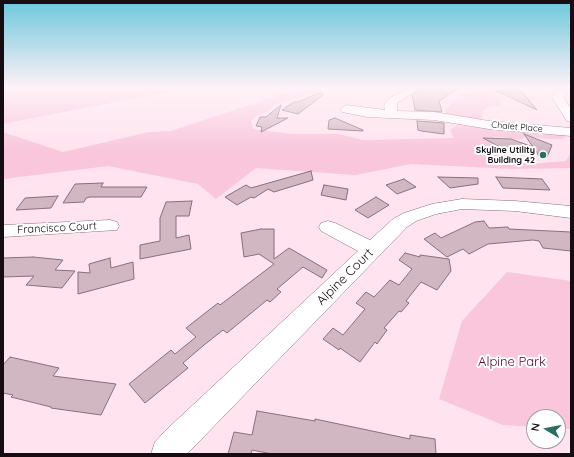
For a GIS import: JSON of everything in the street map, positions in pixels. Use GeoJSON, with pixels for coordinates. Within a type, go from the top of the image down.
{"type":"FeatureCollection","features":[{"type":"Feature","properties":{"kind":"street"},"geometry":{"type":"LineString","coordinates":[[391,108],[392,114]]}},
{"type":"Feature","properties":{"kind":"street"},"geometry":{"type":"LineString","coordinates":[[564,108],[571,118]]}},
{"type":"Feature","properties":{"kind":"street","name":"Chalet Place"},"geometry":{"type":"LineString","coordinates":[[346,109],[392,114],[434,116],[482,124],[571,132]]}},
{"type":"Feature","properties":{"kind":"street","name":"Alpine Court"},"geometry":{"type":"LineString","coordinates":[[167,454],[176,442],[372,250],[400,223],[410,217],[420,212],[446,206],[483,205],[571,212]]}},
{"type":"Feature","properties":{"kind":"street","name":"Francisco Court"},"geometry":{"type":"LineString","coordinates":[[3,231],[110,226]]}},
{"type":"Feature","properties":{"kind":"street"},"geometry":{"type":"LineString","coordinates":[[328,227],[372,250]]}},
{"type":"Feature","properties":{"kind":"green space"},"geometry":{"type":"Polygon","coordinates":[[[3,108],[83,108],[3,124],[3,108]]]}},
{"type":"Feature","properties":{"kind":"green space"},"geometry":{"type":"Polygon","coordinates":[[[239,108],[271,108],[269,111],[256,116],[251,121],[253,129],[291,134],[339,134],[363,140],[454,138],[450,130],[457,125],[542,135],[561,133],[567,136],[562,139],[526,136],[520,140],[501,137],[489,138],[491,144],[509,159],[529,164],[566,161],[571,153],[571,168],[513,169],[411,164],[355,175],[256,168],[216,199],[198,184],[108,166],[3,179],[3,132],[63,152],[149,132],[171,131],[239,108]]]}},
{"type":"Feature","properties":{"kind":"green space"},"geometry":{"type":"Polygon","coordinates":[[[486,108],[483,110],[482,118],[477,121],[444,115],[446,109],[486,108]]]}},
{"type":"Feature","properties":{"kind":"green space","name":"Alpine Park"},"geometry":{"type":"Polygon","coordinates":[[[507,272],[571,281],[571,429],[566,429],[566,409],[526,409],[526,426],[503,425],[439,399],[462,321],[507,272]]]}},
{"type":"Feature","properties":{"kind":"building"},"geometry":{"type":"Polygon","coordinates":[[[277,108],[280,108],[277,118],[288,118],[261,132],[262,127],[256,126],[260,117],[266,117],[277,108]]]}},
{"type":"Feature","properties":{"kind":"building"},"geometry":{"type":"Polygon","coordinates":[[[285,108],[305,108],[298,114],[282,110],[285,108]]]}},
{"type":"Feature","properties":{"kind":"building"},"geometry":{"type":"Polygon","coordinates":[[[415,108],[441,108],[442,112],[415,110],[415,108]]]}},
{"type":"Feature","properties":{"kind":"building"},"geometry":{"type":"Polygon","coordinates":[[[335,118],[363,131],[328,129],[329,120],[335,118]]]}},
{"type":"Feature","properties":{"kind":"building"},"geometry":{"type":"Polygon","coordinates":[[[417,121],[444,123],[444,134],[418,130],[417,121]]]}},
{"type":"Feature","properties":{"kind":"building"},"geometry":{"type":"Polygon","coordinates":[[[524,134],[552,145],[547,157],[539,156],[534,148],[516,151],[505,150],[483,138],[511,139],[533,147],[524,134]]]}},
{"type":"Feature","properties":{"kind":"building"},"geometry":{"type":"Polygon","coordinates":[[[311,171],[313,180],[274,192],[268,189],[254,198],[251,197],[237,205],[225,197],[246,185],[251,188],[311,171]]]}},
{"type":"Feature","properties":{"kind":"building"},"geometry":{"type":"Polygon","coordinates":[[[438,177],[478,178],[478,184],[450,188],[438,177]]]}},
{"type":"Feature","properties":{"kind":"building"},"geometry":{"type":"Polygon","coordinates":[[[496,177],[542,179],[550,190],[503,188],[496,177]]]}},
{"type":"Feature","properties":{"kind":"building"},"geometry":{"type":"Polygon","coordinates":[[[404,179],[416,187],[397,194],[386,185],[404,179]]]}},
{"type":"Feature","properties":{"kind":"building"},"geometry":{"type":"Polygon","coordinates":[[[103,183],[101,187],[147,187],[141,197],[90,197],[86,198],[84,202],[63,203],[75,184],[103,183]]]}},
{"type":"Feature","properties":{"kind":"building"},"geometry":{"type":"Polygon","coordinates":[[[324,185],[348,189],[346,200],[321,195],[324,185]]]}},
{"type":"Feature","properties":{"kind":"building"},"geometry":{"type":"Polygon","coordinates":[[[58,196],[51,208],[16,210],[25,198],[58,196]]]}},
{"type":"Feature","properties":{"kind":"building"},"geometry":{"type":"Polygon","coordinates":[[[376,197],[389,205],[368,218],[355,210],[376,197]]]}},
{"type":"Feature","properties":{"kind":"building"},"geometry":{"type":"Polygon","coordinates":[[[192,201],[189,216],[176,216],[176,238],[189,235],[191,249],[140,259],[140,245],[160,241],[160,218],[166,202],[192,201]]]}},
{"type":"Feature","properties":{"kind":"building"},"geometry":{"type":"Polygon","coordinates":[[[484,221],[489,228],[508,227],[509,229],[571,232],[571,251],[543,248],[539,241],[533,240],[488,244],[469,254],[463,249],[447,257],[424,239],[435,233],[441,238],[475,222],[484,221]]]}},
{"type":"Feature","properties":{"kind":"building"},"geometry":{"type":"Polygon","coordinates":[[[261,229],[274,229],[274,259],[289,248],[327,270],[322,278],[303,267],[277,289],[281,292],[270,302],[267,300],[227,333],[223,330],[183,363],[188,368],[145,403],[129,384],[171,350],[175,354],[196,337],[186,328],[218,303],[220,305],[274,264],[259,254],[244,257],[241,233],[261,229]]]}},
{"type":"Feature","properties":{"kind":"building"},"geometry":{"type":"Polygon","coordinates":[[[405,253],[420,257],[420,255],[449,259],[451,271],[437,290],[421,282],[406,301],[409,303],[401,312],[399,311],[384,328],[387,330],[377,344],[375,342],[360,362],[340,348],[339,350],[323,339],[333,328],[343,335],[365,309],[356,303],[366,292],[374,297],[390,280],[399,285],[412,269],[399,260],[405,253]]]}},
{"type":"Feature","properties":{"kind":"building"},"geometry":{"type":"Polygon","coordinates":[[[33,257],[63,260],[55,270],[75,271],[62,288],[26,285],[34,276],[3,277],[3,258],[33,257]]]}},
{"type":"Feature","properties":{"kind":"building"},"geometry":{"type":"Polygon","coordinates":[[[110,258],[111,268],[133,262],[134,279],[78,294],[78,272],[90,273],[89,264],[110,258]]]}},
{"type":"Feature","properties":{"kind":"building"},"geometry":{"type":"Polygon","coordinates":[[[10,357],[59,368],[53,376],[116,384],[101,415],[51,408],[11,397],[13,395],[3,393],[3,365],[10,357]]]}},
{"type":"Feature","properties":{"kind":"building"},"geometry":{"type":"Polygon","coordinates":[[[257,411],[315,421],[315,419],[410,439],[410,435],[435,439],[436,454],[272,454],[252,450],[251,454],[228,454],[234,432],[252,435],[257,411]]]}},
{"type":"Feature","properties":{"kind":"place","name":"Skyline Utility Building 42"},"geometry":{"type":"Point","coordinates":[543,155]}}]}
